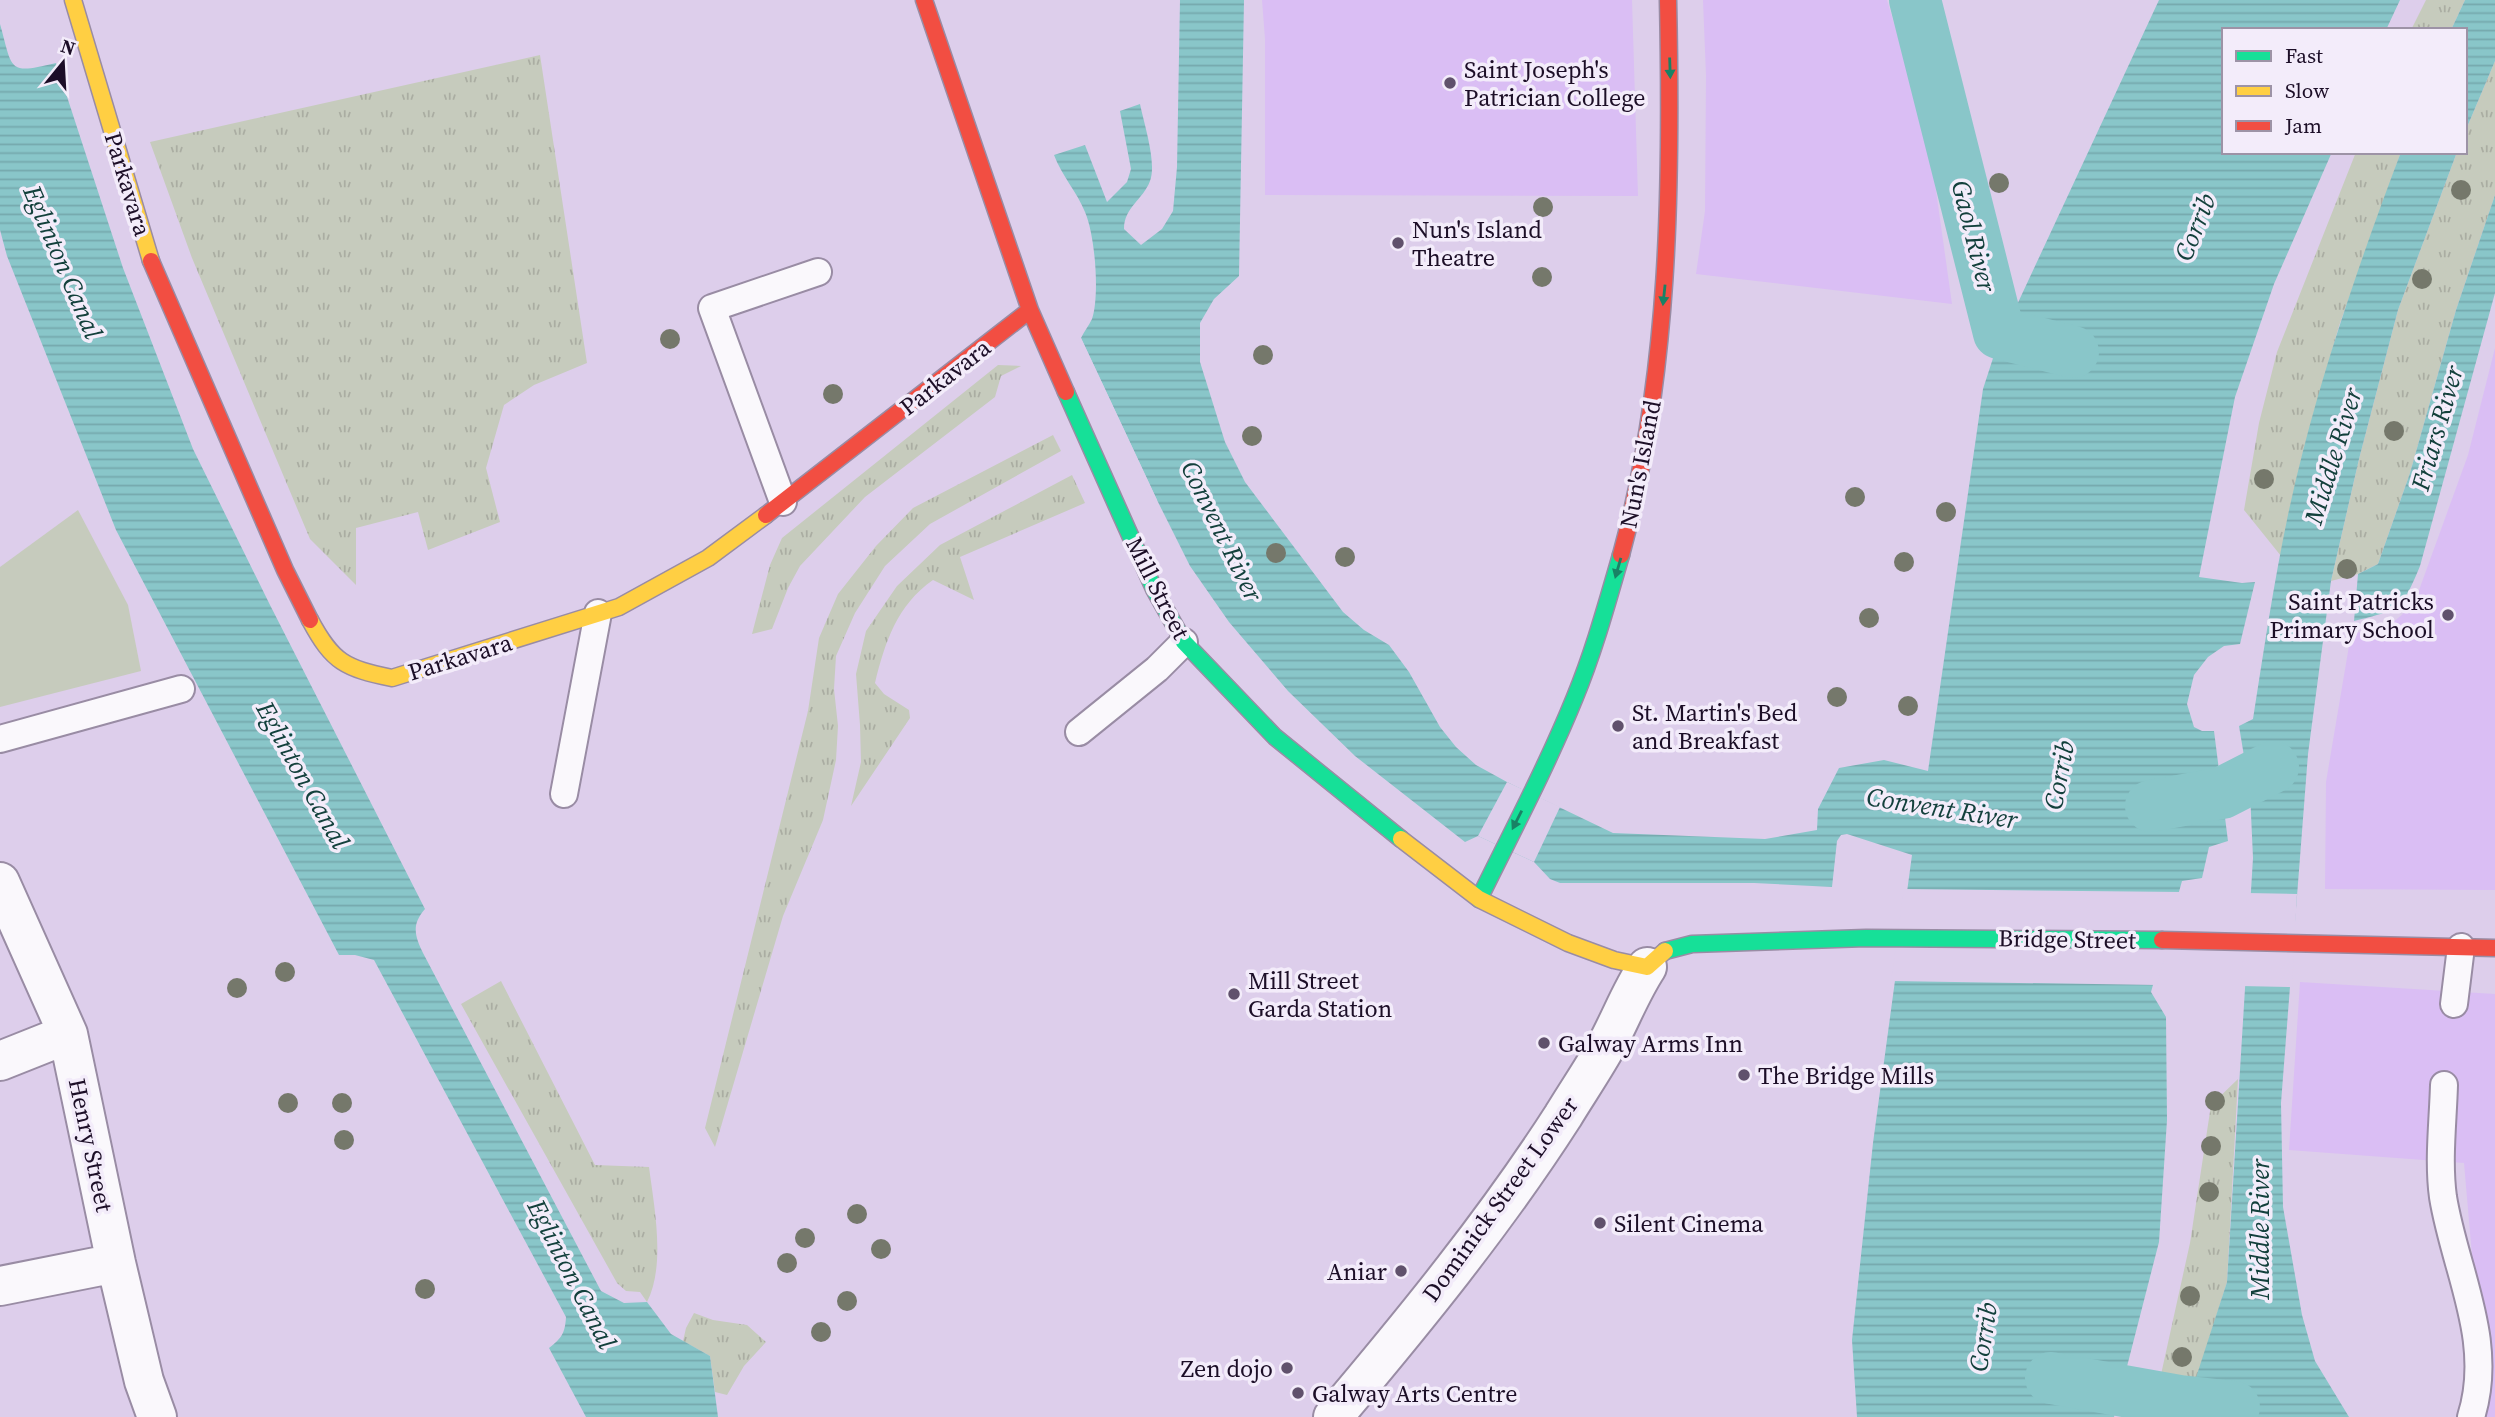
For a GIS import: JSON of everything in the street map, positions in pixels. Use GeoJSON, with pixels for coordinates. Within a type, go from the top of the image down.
{"type":"FeatureCollection","features":[{"type":"Feature","properties":{"kind":"street","name":"Parkavara"},"geometry":{"type":"LineString","coordinates":[[73,0],[153,267],[285,570],[324,646],[342,663],[363,672],[392,678],[619,607],[708,558],[1030,310]]}},
{"type":"Feature","properties":{"kind":"street","name":"Mill Street"},"geometry":{"type":"LineString","coordinates":[[925,0],[1047,353],[1154,589],[1184,642],[1275,737],[1479,899],[1568,943],[1615,960],[1647,967]]}},
{"type":"Feature","properties":{"kind":"street","name":"Nun's Island"},"geometry":{"type":"LineString","coordinates":[[1479,899],[1572,705],[1600,629],[1621,558],[1642,469],[1668,257],[1671,126],[1668,0]]}},
{"type":"Feature","properties":{"kind":"street","name":"Henry Street"},"geometry":{"type":"LineString","coordinates":[[0,882],[68,1034],[116,1263],[144,1381],[157,1417]]}},
{"type":"Feature","properties":{"kind":"street","name":"Bridge Street"},"geometry":{"type":"LineString","coordinates":[[1647,967],[1665,951],[1692,944],[1866,938],[2297,942],[2495,948]]}},
{"type":"Feature","properties":{"kind":"street","name":"Dominick Street Lower"},"geometry":{"type":"LineString","coordinates":[[1333,1417],[1487,1224],[1561,1118],[1605,1047],[1632,989],[1647,967]]}},
{"type":"Feature","properties":{"kind":"street"},"geometry":{"type":"LineString","coordinates":[[0,1061],[68,1034]]}},
{"type":"Feature","properties":{"kind":"street"},"geometry":{"type":"LineString","coordinates":[[0,1286],[116,1263]]}},
{"type":"Feature","properties":{"kind":"lane"},"geometry":{"type":"LineString","coordinates":[[783,502],[712,308],[818,272]]}},
{"type":"Feature","properties":{"kind":"lane"},"geometry":{"type":"LineString","coordinates":[[564,794],[598,613]]}},
{"type":"Feature","properties":{"kind":"lane"},"geometry":{"type":"LineString","coordinates":[[1079,732],[1157,669],[1184,642]]}},
{"type":"Feature","properties":{"kind":"lane"},"geometry":{"type":"LineString","coordinates":[[0,739],[181,689]]}},
{"type":"Feature","properties":{"kind":"lane"},"geometry":{"type":"LineString","coordinates":[[2454,1004],[2461,947]]}},
{"type":"Feature","properties":{"kind":"lane"},"geometry":{"type":"LineString","coordinates":[[2444,1084],[2443,1197],[2474,1312],[2482,1362],[2480,1395],[2472,1417]]}},
{"type":"Feature","properties":{"kind":"shaded area","name":"Saint Joseph's Patrician College"},"geometry":{"type":"Polygon","coordinates":[[[1262,0],[1632,0],[1638,196],[1265,195],[1265,39],[1262,0]]]}},
{"type":"Feature","properties":{"kind":"shaded area","name":"Saint Joseph's Patrician College"},"geometry":{"type":"Polygon","coordinates":[[[1703,0],[1887,0],[1929,141],[1952,304],[1696,274],[1705,211],[1706,75],[1703,0]]]}},
{"type":"Feature","properties":{"kind":"shaded area","name":"Saint Patricks Primary School"},"geometry":{"type":"Polygon","coordinates":[[[2495,348],[2495,890],[2325,889],[2326,782],[2351,634],[2389,626],[2414,604],[2468,455],[2495,348]]]}},
{"type":"Feature","properties":{"kind":"shaded area"},"geometry":{"type":"Polygon","coordinates":[[[2300,982],[2495,994],[2495,1417],[2486,1417],[2464,1163],[2289,1150],[2300,982]]]}},
{"type":"Feature","properties":{"kind":"green space"},"geometry":{"type":"Polygon","coordinates":[[[2426,0],[2465,0],[2452,28],[2412,28],[2426,0]]]}},
{"type":"Feature","properties":{"kind":"green space"},"geometry":{"type":"Polygon","coordinates":[[[540,55],[587,363],[534,385],[504,405],[486,468],[500,522],[428,550],[418,512],[356,528],[356,585],[310,539],[192,258],[150,142],[540,55]]]}},
{"type":"Feature","properties":{"kind":"green space"},"geometry":{"type":"Polygon","coordinates":[[[2495,61],[2495,195],[2456,310],[2410,473],[2378,564],[2358,574],[2331,581],[2398,310],[2456,154],[2467,154],[2467,127],[2495,61]]]}},
{"type":"Feature","properties":{"kind":"green space"},"geometry":{"type":"Polygon","coordinates":[[[2355,154],[2400,154],[2339,326],[2303,452],[2281,556],[2244,510],[2259,423],[2277,352],[2355,154]]]}},
{"type":"Feature","properties":{"kind":"green space"},"geometry":{"type":"Polygon","coordinates":[[[998,365],[1021,366],[1001,376],[995,397],[865,497],[800,566],[772,629],[752,634],[770,565],[782,538],[998,365]]]}},
{"type":"Feature","properties":{"kind":"green space"},"geometry":{"type":"Polygon","coordinates":[[[1053,435],[1061,451],[930,524],[885,566],[855,613],[836,656],[836,760],[823,820],[783,916],[715,1147],[705,1128],[808,711],[819,638],[838,594],[876,546],[913,508],[1053,435]]]}},
{"type":"Feature","properties":{"kind":"green space"},"geometry":{"type":"Polygon","coordinates":[[[1072,475],[1085,503],[960,557],[974,600],[933,580],[901,613],[888,639],[875,683],[884,694],[909,710],[910,718],[851,806],[861,762],[856,674],[866,631],[897,586],[940,545],[1072,475]]]}},
{"type":"Feature","properties":{"kind":"green space"},"geometry":{"type":"Polygon","coordinates":[[[78,510],[128,605],[141,671],[0,707],[0,567],[78,510]]]}},
{"type":"Feature","properties":{"kind":"green space"},"geometry":{"type":"Polygon","coordinates":[[[501,981],[595,1165],[649,1167],[656,1217],[657,1253],[653,1287],[647,1302],[640,1292],[626,1291],[617,1283],[461,1004],[501,981]]]}},
{"type":"Feature","properties":{"kind":"green space"},"geometry":{"type":"Polygon","coordinates":[[[2238,1079],[2227,1282],[2194,1387],[2160,1379],[2190,1243],[2211,1105],[2238,1079]]]}},
{"type":"Feature","properties":{"kind":"green space"},"geometry":{"type":"Polygon","coordinates":[[[694,1313],[713,1320],[747,1325],[766,1342],[744,1366],[727,1395],[715,1392],[710,1356],[683,1341],[694,1313]]]}},
{"type":"Feature","properties":{"kind":"water"},"geometry":{"type":"Polygon","coordinates":[[[1180,0],[1244,0],[1239,276],[1214,299],[1200,323],[1200,362],[1225,442],[1245,482],[1343,612],[1364,630],[1389,645],[1409,672],[1440,727],[1456,747],[1476,765],[1613,833],[1765,839],[1817,830],[1818,809],[1839,768],[1884,760],[1928,771],[1983,389],[1995,352],[2159,0],[2400,0],[2387,28],[2222,28],[2222,154],[2331,154],[2274,284],[2235,397],[2199,577],[2242,583],[2255,582],[2240,644],[2224,646],[2208,657],[2194,675],[2187,704],[2194,727],[2202,731],[2214,731],[2228,841],[2209,847],[2202,878],[2182,881],[2151,992],[2166,1017],[2167,1120],[2159,1242],[2114,1417],[1857,1417],[1852,1340],[1873,1143],[1912,855],[1847,834],[1841,835],[1837,841],[1832,887],[1754,883],[1560,883],[1550,879],[1534,862],[1478,836],[1465,842],[1355,756],[1288,691],[1229,622],[1190,566],[1081,338],[1092,319],[1096,295],[1094,250],[1085,212],[1054,155],[1085,145],[1107,202],[1127,182],[1131,169],[1120,111],[1140,104],[1151,154],[1152,173],[1147,188],[1127,215],[1124,229],[1141,245],[1162,229],[1173,211],[1177,167],[1180,0]]]}},
{"type":"Feature","properties":{"kind":"water"},"geometry":{"type":"Polygon","coordinates":[[[2465,0],[2495,0],[2495,61],[2467,127],[2467,28],[2452,28],[2465,0]]]}},
{"type":"Feature","properties":{"kind":"water","name":"Eglinton Canal"},"geometry":{"type":"Polygon","coordinates":[[[0,24],[7,51],[14,65],[28,68],[56,63],[123,268],[193,449],[425,909],[416,925],[423,953],[601,1291],[624,1303],[647,1302],[671,1334],[710,1356],[718,1417],[586,1417],[549,1348],[562,1335],[566,1317],[374,960],[355,955],[339,955],[116,530],[7,256],[0,230],[0,24]]]}},
{"type":"Feature","properties":{"kind":"water"},"geometry":{"type":"Polygon","coordinates":[[[2400,154],[2456,154],[2398,310],[2359,459],[2331,581],[2308,754],[2281,1103],[2283,1207],[2302,1315],[2315,1361],[2349,1417],[2182,1417],[2182,1413],[2158,1407],[2164,1391],[2190,1396],[2227,1282],[2253,858],[2250,792],[2239,726],[2253,719],[2295,484],[2324,375],[2400,154]]]}},
{"type":"Feature","properties":{"kind":"water","name":"Friars River"},"geometry":{"type":"Polygon","coordinates":[[[2495,195],[2495,293],[2420,566],[2408,592],[2397,606],[2381,614],[2354,621],[2358,574],[2378,564],[2410,473],[2456,310],[2495,195]]]}},
{"type":"Feature","properties":{"kind":"pier"},"geometry":{"type":"Polygon","coordinates":[[[1081,338],[1157,500],[1153,501],[1078,339],[1081,338]]]}},
{"type":"Feature","properties":{"kind":"pier"},"geometry":{"type":"Polygon","coordinates":[[[1507,782],[1560,807],[1534,862],[1478,836],[1507,782]]]}},
{"type":"Feature","properties":{"kind":"pier"},"geometry":{"type":"Polygon","coordinates":[[[1904,889],[2183,892],[2157,985],[1891,981],[1904,889]]]}},
{"type":"Feature","properties":{"kind":"pier"},"geometry":{"type":"Polygon","coordinates":[[[2247,893],[2297,894],[2292,987],[2241,986],[2247,893]]]}},
{"type":"Feature","properties":{"kind":"waterway","name":"Gaol River"},"geometry":{"type":"LineString","coordinates":[[1915,0],[1999,333],[2073,352]]}},
{"type":"Feature","properties":{"kind":"waterway","name":"Middle River"},"geometry":{"type":"LineString","coordinates":[[2151,806],[2222,793],[2273,767]]}},
{"type":"Feature","properties":{"kind":"waterway","name":"Middle River"},"geometry":{"type":"LineString","coordinates":[[2051,1378],[2180,1401],[2234,1407]]}},
{"type":"Feature","properties":{"kind":"traffic: fast"},"geometry":{"type":"LineString","coordinates":[[1066,392],[1154,589],[1184,642],[1275,737],[1401,839]]}},
{"type":"Feature","properties":{"kind":"traffic: fast"},"geometry":{"type":"LineString","coordinates":[[1479,899],[1541,774],[1575,697],[1621,555]]}},
{"type":"Feature","properties":{"kind":"traffic: fast"},"geometry":{"type":"LineString","coordinates":[[1665,951],[1692,944],[1866,938],[2162,940]]}},
{"type":"Feature","properties":{"kind":"traffic: slow"},"geometry":{"type":"LineString","coordinates":[[73,0],[151,261]]}},
{"type":"Feature","properties":{"kind":"traffic: slow"},"geometry":{"type":"LineString","coordinates":[[310,620],[326,646],[342,661],[351,667],[392,678],[619,607],[708,558],[766,515]]}},
{"type":"Feature","properties":{"kind":"traffic: slow"},"geometry":{"type":"LineString","coordinates":[[1401,839],[1479,899],[1568,943],[1614,960],[1647,967],[1665,951]]}},
{"type":"Feature","properties":{"kind":"traffic: jam"},"geometry":{"type":"LineString","coordinates":[[924,0],[1030,310],[1066,392]]}},
{"type":"Feature","properties":{"kind":"traffic: jam"},"geometry":{"type":"LineString","coordinates":[[1621,555],[1650,418],[1664,279],[1668,209],[1668,0]]}},
{"type":"Feature","properties":{"kind":"traffic: jam"},"geometry":{"type":"LineString","coordinates":[[151,261],[285,570],[310,620]]}},
{"type":"Feature","properties":{"kind":"traffic: jam"},"geometry":{"type":"LineString","coordinates":[[766,515],[1030,310]]}},
{"type":"Feature","properties":{"kind":"traffic: jam"},"geometry":{"type":"LineString","coordinates":[[2162,940],[2495,948]]}},
{"type":"Feature","properties":{"kind":"place","name":"Saint Joseph's Patrician College"},"geometry":{"type":"Point","coordinates":[1450,83]}},
{"type":"Feature","properties":{"kind":"place","name":"Nun's Island Theatre"},"geometry":{"type":"Point","coordinates":[1398,243]}},
{"type":"Feature","properties":{"kind":"place","name":"Saint Patricks Primary School"},"geometry":{"type":"Point","coordinates":[2448,615]}},
{"type":"Feature","properties":{"kind":"place","name":"St. Martin's Bed and Breakfast"},"geometry":{"type":"Point","coordinates":[1618,726]}},
{"type":"Feature","properties":{"kind":"place","name":"Mill Street Garda Station"},"geometry":{"type":"Point","coordinates":[1234,994]}},
{"type":"Feature","properties":{"kind":"place","name":"Galway Arms Inn"},"geometry":{"type":"Point","coordinates":[1544,1043]}},
{"type":"Feature","properties":{"kind":"place","name":"The Bridge Mills"},"geometry":{"type":"Point","coordinates":[1744,1075]}},
{"type":"Feature","properties":{"kind":"place","name":"Silent Cinema"},"geometry":{"type":"Point","coordinates":[1600,1223]}},
{"type":"Feature","properties":{"kind":"place","name":"Aniar"},"geometry":{"type":"Point","coordinates":[1401,1271]}},
{"type":"Feature","properties":{"kind":"place","name":"Zen dojo"},"geometry":{"type":"Point","coordinates":[1287,1368]}},
{"type":"Feature","properties":{"kind":"place","name":"Galway Arts Centre"},"geometry":{"type":"Point","coordinates":[1298,1393]}},
{"type":"Feature","properties":{"kind":"water label","name":"Corrib"},"geometry":{"type":"Point","coordinates":[2195,227]}},
{"type":"Feature","properties":{"kind":"water label","name":"Convent River"},"geometry":{"type":"Point","coordinates":[1222,531]}},
{"type":"Feature","properties":{"kind":"water label","name":"Corrib"},"geometry":{"type":"Point","coordinates":[2059,775]}},
{"type":"Feature","properties":{"kind":"water label","name":"Convent River"},"geometry":{"type":"Point","coordinates":[1942,808]}},
{"type":"Feature","properties":{"kind":"water label","name":"Corrib"},"geometry":{"type":"Point","coordinates":[1983,1337]}}]}
